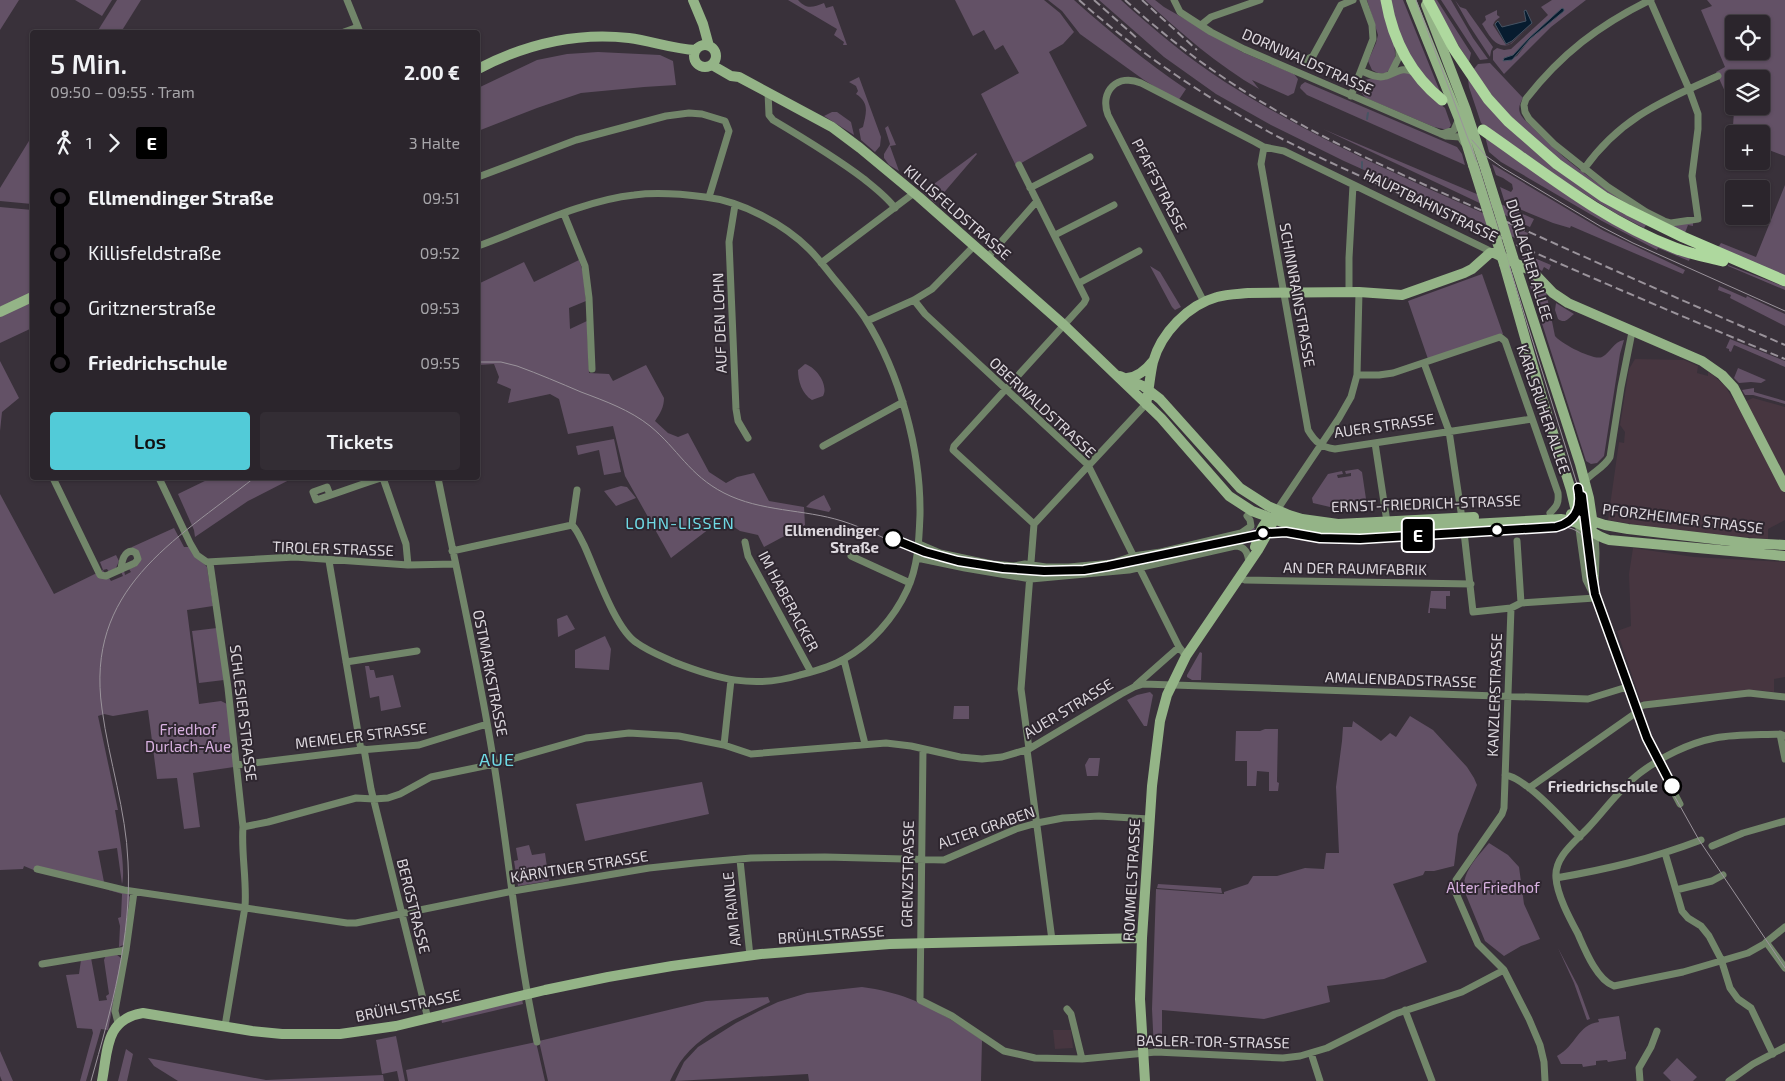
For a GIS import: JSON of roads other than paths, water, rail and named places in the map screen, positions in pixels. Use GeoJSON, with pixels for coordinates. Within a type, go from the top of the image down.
{"type":"FeatureCollection","features":[{"type":"Feature","properties":{"kind":"main road"},"geometry":{"type":"LineString","coordinates":[[693,0],[700,18],[702,39],[700,50]]}},
{"type":"Feature","properties":{"kind":"main road"},"geometry":{"type":"LineString","coordinates":[[1386,0],[1392,29],[1399,47],[1414,72],[1442,100]]}},
{"type":"Feature","properties":{"kind":"main road","name":"DURLACHER ALLEE"},"geometry":{"type":"LineString","coordinates":[[1411,0],[1458,119],[1472,161],[1571,490],[1578,519]]}},
{"type":"Feature","properties":{"kind":"main road"},"geometry":{"type":"LineString","coordinates":[[1427,0],[1442,30],[1479,87],[1501,114],[1546,155],[1616,204],[1699,244],[1785,281]]}},
{"type":"Feature","properties":{"kind":"main road","name":"DURLACHER ALLEE"},"geometry":{"type":"LineString","coordinates":[[1427,0],[1469,118],[1580,464],[1594,533]]}},
{"type":"Feature","properties":{"kind":"main road"},"geometry":{"type":"LineString","coordinates":[[480,68],[526,48],[584,37],[630,38],[672,47],[715,51],[714,62]]}},
{"type":"Feature","properties":{"kind":"main road","name":"KILLISFELDSTRASSE"},"geometry":{"type":"LineString","coordinates":[[700,50],[696,63],[702,67],[714,62],[732,76],[738,77],[814,116],[846,137],[1064,325],[1160,418],[1223,491],[1246,508],[1275,514]]}},
{"type":"Feature","properties":{"kind":"main road"},"geometry":{"type":"LineString","coordinates":[[1483,130],[1571,192],[1639,232],[1672,247],[1740,266],[1785,285]]}},
{"type":"Feature","properties":{"kind":"main road"},"geometry":{"type":"LineString","coordinates":[[1639,232],[1649,228],[1648,220]]}},
{"type":"Feature","properties":{"kind":"main road"},"geometry":{"type":"LineString","coordinates":[[1687,252],[1688,244],[1699,244]]}},
{"type":"Feature","properties":{"kind":"main road"},"geometry":{"type":"LineString","coordinates":[[1146,404],[1151,392],[1154,362],[1161,344],[1178,321],[1204,302],[1230,294],[1284,292],[1354,292],[1402,295],[1464,274],[1490,253],[1494,253]]}},
{"type":"Feature","properties":{"kind":"main road","name":"HAUPTBAHNSTRASSE"},"geometry":{"type":"LineString","coordinates":[[1494,253],[1532,271],[1553,293],[1568,303],[1702,361],[1722,374],[1734,388],[1785,487]]}},
{"type":"Feature","properties":{"kind":"main road"},"geometry":{"type":"LineString","coordinates":[[0,312],[30,298]]}},
{"type":"Feature","properties":{"kind":"main road"},"geometry":{"type":"LineString","coordinates":[[1151,392],[1156,389],[1161,344]]}},
{"type":"Feature","properties":{"kind":"main road"},"geometry":{"type":"LineString","coordinates":[[1127,378],[1144,371],[1154,362]]}},
{"type":"Feature","properties":{"kind":"main road","name":"KILLISFELDSTRASSE"},"geometry":{"type":"LineString","coordinates":[[1115,374],[1127,378],[1165,403],[1233,482],[1275,514]]}},
{"type":"Feature","properties":{"kind":"main road"},"geometry":{"type":"LineString","coordinates":[[1223,491],[1234,507],[1247,516],[1259,521],[1262,525]]}},
{"type":"Feature","properties":{"kind":"main road","name":"ERNST-FRIEDRICH-STRASSE"},"geometry":{"type":"LineString","coordinates":[[1275,514],[1302,528],[1463,521],[1550,513],[1567,513],[1578,519]]}},
{"type":"Feature","properties":{"kind":"main road"},"geometry":{"type":"LineString","coordinates":[[1249,563],[1262,525],[1275,514]]}},
{"type":"Feature","properties":{"kind":"main road","name":"AUER STRASSE"},"geometry":{"type":"LineString","coordinates":[[1172,684],[1186,656],[1266,539],[1275,514]]}},
{"type":"Feature","properties":{"kind":"main road","name":"ERNST-FRIEDRICH-STRASSE"},"geometry":{"type":"LineString","coordinates":[[1335,527],[1387,522],[1578,519]]}},
{"type":"Feature","properties":{"kind":"main road","name":"PFORZHEIMER STRASSE"},"geometry":{"type":"LineString","coordinates":[[1578,519],[1628,529],[1748,543],[1785,545]]}},
{"type":"Feature","properties":{"kind":"main road","name":"PFORZHEIMER STRASSE"},"geometry":{"type":"LineString","coordinates":[[1578,519],[1594,533],[1605,539],[1785,556]]}},
{"type":"Feature","properties":{"kind":"main road","name":"ROMMELSTRASSE"},"geometry":{"type":"LineString","coordinates":[[1145,1081],[1140,999],[1149,819],[1160,721],[1172,684]]}},
{"type":"Feature","properties":{"kind":"main road","name":"BRÜHLSTRASSE"},"geometry":{"type":"LineString","coordinates":[[118,1023],[128,1017],[145,1013],[252,1031],[282,1034],[340,1034],[428,1019],[608,977],[672,966],[750,956],[821,949],[920,944],[1142,938]]}},
{"type":"Feature","properties":{"kind":"main road"},"geometry":{"type":"LineString","coordinates":[[102,1081],[111,1036],[118,1023]]}},
{"type":"Feature","properties":{"kind":"street"},"geometry":{"type":"LineString","coordinates":[[347,0],[359,30]]}},
{"type":"Feature","properties":{"kind":"street","name":"DORNWALDSTRASSE"},"geometry":{"type":"LineString","coordinates":[[1174,0],[1180,12],[1244,49],[1450,138],[1458,136],[1461,138],[1472,161]]}},
{"type":"Feature","properties":{"kind":"street"},"geometry":{"type":"LineString","coordinates":[[1201,25],[1211,18],[1260,0]]}},
{"type":"Feature","properties":{"kind":"street"},"geometry":{"type":"LineString","coordinates":[[1302,62],[1313,56],[1340,5],[1352,0]]}},
{"type":"Feature","properties":{"kind":"street"},"geometry":{"type":"LineString","coordinates":[[1351,96],[1362,71],[1374,33],[1363,0]]}},
{"type":"Feature","properties":{"kind":"street"},"geometry":{"type":"LineString","coordinates":[[1651,0],[1689,89],[1699,121],[1692,168],[1698,219],[1671,222],[1664,221],[1630,202],[1584,169],[1554,144],[1529,119],[1524,105],[1526,99],[1552,68],[1582,41],[1620,16],[1651,0]]}},
{"type":"Feature","properties":{"kind":"street"},"geometry":{"type":"LineString","coordinates":[[1391,74],[1399,57],[1399,47]]}},
{"type":"Feature","properties":{"kind":"street"},"geometry":{"type":"LineString","coordinates":[[1362,71],[1384,77],[1406,69],[1414,72]]}},
{"type":"Feature","properties":{"kind":"street"},"geometry":{"type":"LineString","coordinates":[[1584,169],[1602,146],[1628,123],[1653,106],[1718,76]]}},
{"type":"Feature","properties":{"kind":"street","name":"HAUPTBAHNSTRASSE"},"geometry":{"type":"LineString","coordinates":[[1118,82],[1130,80],[1142,83],[1264,147],[1284,151],[1494,253]]}},
{"type":"Feature","properties":{"kind":"street","name":"PFAFFSTRASSE"},"geometry":{"type":"LineString","coordinates":[[1118,82],[1106,95],[1105,102],[1108,115],[1204,302]]}},
{"type":"Feature","properties":{"kind":"street"},"geometry":{"type":"LineString","coordinates":[[768,92],[769,115],[773,120],[830,154],[890,201],[895,208]]}},
{"type":"Feature","properties":{"kind":"street"},"geometry":{"type":"LineString","coordinates":[[480,176],[576,140],[666,116],[689,113],[714,116],[725,121],[729,131],[709,197]]}},
{"type":"Feature","properties":{"kind":"street"},"geometry":{"type":"LineString","coordinates":[[1441,134],[1454,130],[1458,119]]}},
{"type":"Feature","properties":{"kind":"street","name":"SCHINNRAINSTRASSE"},"geometry":{"type":"LineString","coordinates":[[1264,147],[1261,164],[1308,430],[1320,445]]}},
{"type":"Feature","properties":{"kind":"street"},"geometry":{"type":"LineString","coordinates":[[1030,188],[1090,157]]}},
{"type":"Feature","properties":{"kind":"street"},"geometry":{"type":"LineString","coordinates":[[1019,166],[1085,294],[1084,303],[954,446],[953,450],[1034,524]]}},
{"type":"Feature","properties":{"kind":"street"},"geometry":{"type":"LineString","coordinates":[[1320,445],[1345,409],[1351,397],[1357,374],[1354,292],[1349,258],[1353,184]]}},
{"type":"Feature","properties":{"kind":"street"},"geometry":{"type":"LineString","coordinates":[[452,551],[572,526],[576,528],[620,624],[632,640],[653,653],[699,672],[731,680],[753,682],[771,681],[811,672],[844,660],[865,644],[880,631],[894,612],[910,583],[919,544],[919,483],[910,427],[903,402],[885,357],[867,321],[810,249],[789,232],[762,216],[709,197],[663,194],[634,195],[606,200],[480,245]]}},
{"type":"Feature","properties":{"kind":"street"},"geometry":{"type":"LineString","coordinates":[[822,263],[914,194]]}},
{"type":"Feature","properties":{"kind":"street"},"geometry":{"type":"LineString","coordinates":[[987,258],[1037,201]]}},
{"type":"Feature","properties":{"kind":"street","name":"AUF DEN LOHN"},"geometry":{"type":"LineString","coordinates":[[735,205],[729,242],[736,409],[738,421],[748,438]]}},
{"type":"Feature","properties":{"kind":"street"},"geometry":{"type":"LineString","coordinates":[[1054,236],[1114,205]]}},
{"type":"Feature","properties":{"kind":"street"},"geometry":{"type":"LineString","coordinates":[[564,214],[582,257],[586,274],[592,369]]}},
{"type":"Feature","properties":{"kind":"street"},"geometry":{"type":"LineString","coordinates":[[867,321],[914,300],[942,281],[974,246]]}},
{"type":"Feature","properties":{"kind":"street"},"geometry":{"type":"LineString","coordinates":[[1079,283],[1139,251]]}},
{"type":"Feature","properties":{"kind":"street","name":"OBERWALDSTRASSE"},"geometry":{"type":"LineString","coordinates":[[914,300],[924,314],[1088,465],[1179,647],[1186,656]]}},
{"type":"Feature","properties":{"kind":"street"},"geometry":{"type":"LineString","coordinates":[[1584,482],[1607,463],[1610,457],[1632,332]]}},
{"type":"Feature","properties":{"kind":"street","name":"KARLSRUHER ALLEE"},"geometry":{"type":"LineString","coordinates":[[1424,363],[1500,337],[1505,341],[1558,493],[1557,506],[1550,513]]}},
{"type":"Feature","properties":{"kind":"street"},"geometry":{"type":"LineString","coordinates":[[1357,374],[1387,375],[1424,363],[1449,431],[1463,521],[1473,612],[1511,608],[1521,603],[1595,598]]}},
{"type":"Feature","properties":{"kind":"street"},"geometry":{"type":"LineString","coordinates":[[823,446],[903,402]]}},
{"type":"Feature","properties":{"kind":"street"},"geometry":{"type":"LineString","coordinates":[[1052,940],[1021,689],[1034,524],[1146,404]]}},
{"type":"Feature","properties":{"kind":"street","name":"AUER STRASSE"},"geometry":{"type":"LineString","coordinates":[[1275,514],[1320,445],[1335,449],[1532,419]]}},
{"type":"Feature","properties":{"kind":"street"},"geometry":{"type":"LineString","coordinates":[[1375,443],[1387,522]]}},
{"type":"Feature","properties":{"kind":"street"},"geometry":{"type":"LineString","coordinates":[[1580,464],[1585,468],[1597,470]]}},
{"type":"Feature","properties":{"kind":"street"},"geometry":{"type":"LineString","coordinates":[[54,480],[99,574],[106,576],[121,569]]}},
{"type":"Feature","properties":{"kind":"street"},"geometry":{"type":"LineString","coordinates":[[161,480],[197,555],[210,563]]}},
{"type":"Feature","properties":{"kind":"street"},"geometry":{"type":"LineString","coordinates":[[330,495],[376,480]]}},
{"type":"Feature","properties":{"kind":"street"},"geometry":{"type":"LineString","coordinates":[[383,480],[406,544],[408,565]]}},
{"type":"Feature","properties":{"kind":"street","name":"OSTMARKSTRASSE"},"geometry":{"type":"LineString","coordinates":[[438,480],[494,764],[526,995]]}},
{"type":"Feature","properties":{"kind":"street"},"geometry":{"type":"LineString","coordinates":[[572,526],[577,490]]}},
{"type":"Feature","properties":{"kind":"street"},"geometry":{"type":"LineString","coordinates":[[919,544],[940,553],[1008,566],[1030,564],[1055,568],[1089,566],[1112,563],[1133,556],[1161,552],[1242,533],[1251,526],[1247,516]]}},
{"type":"Feature","properties":{"kind":"street"},"geometry":{"type":"LineString","coordinates":[[1578,519],[1586,580],[1595,598],[1647,742],[1680,804]]}},
{"type":"Feature","properties":{"kind":"street"},"geometry":{"type":"LineString","coordinates":[[1594,533],[1596,553],[1595,598]]}},
{"type":"Feature","properties":{"kind":"street"},"geometry":{"type":"LineString","coordinates":[[1517,541],[1521,603]]}},
{"type":"Feature","properties":{"kind":"street","name":"IM HABERACKER"},"geometry":{"type":"LineString","coordinates":[[746,542],[748,556],[811,672]]}},
{"type":"Feature","properties":{"kind":"street"},"geometry":{"type":"LineString","coordinates":[[917,558],[1029,579],[1139,569],[1235,546],[1242,547],[1247,552],[1249,563]]}},
{"type":"Feature","properties":{"kind":"street"},"geometry":{"type":"LineString","coordinates":[[851,556],[910,583]]}},
{"type":"Feature","properties":{"kind":"street","name":"TIROLER STRASSE"},"geometry":{"type":"LineString","coordinates":[[210,563],[295,557],[329,561],[408,565],[455,564]]}},
{"type":"Feature","properties":{"kind":"street","name":"BERGSTRASSE"},"geometry":{"type":"LineString","coordinates":[[329,561],[363,750],[428,1019]]}},
{"type":"Feature","properties":{"kind":"street","name":"SCHLESIER STRASSE"},"geometry":{"type":"LineString","coordinates":[[210,563],[237,765],[247,887],[225,1026]]}},
{"type":"Feature","properties":{"kind":"street","name":"AN DER RAUMFABRIK"},"geometry":{"type":"LineString","coordinates":[[1239,578],[1245,580],[1471,584]]}},
{"type":"Feature","properties":{"kind":"street","name":"KANZLERSTRASSE"},"geometry":{"type":"LineString","coordinates":[[1511,608],[1505,775],[1518,778],[1580,837]]}},
{"type":"Feature","properties":{"kind":"street","name":"AUER STRASSE"},"geometry":{"type":"LineString","coordinates":[[1134,687],[1179,647]]}},
{"type":"Feature","properties":{"kind":"street"},"geometry":{"type":"LineString","coordinates":[[346,662],[417,652]]}},
{"type":"Feature","properties":{"kind":"street"},"geometry":{"type":"LineString","coordinates":[[844,660],[865,744]]}},
{"type":"Feature","properties":{"kind":"street"},"geometry":{"type":"LineString","coordinates":[[724,745],[731,680]]}},
{"type":"Feature","properties":{"kind":"street","name":"AUER STRASSE"},"geometry":{"type":"LineString","coordinates":[[243,826],[268,822],[356,798],[374,800],[388,798],[400,794],[431,777],[494,764],[586,738],[629,733],[679,736],[724,745],[751,754],[865,744],[898,744],[982,760],[1002,757],[1028,750],[1134,687],[1144,684],[1172,684]]}},
{"type":"Feature","properties":{"kind":"street","name":"AMALIENBADSTRASSE"},"geometry":{"type":"LineString","coordinates":[[1172,684],[1588,699],[1627,687]]}},
{"type":"Feature","properties":{"kind":"street"},"geometry":{"type":"LineString","coordinates":[[1529,788],[1644,705],[1749,693],[1785,697]]}},
{"type":"Feature","properties":{"kind":"street","name":"MEMELER STRASSE"},"geometry":{"type":"LineString","coordinates":[[237,765],[419,745],[487,724]]}},
{"type":"Feature","properties":{"kind":"street"},"geometry":{"type":"LineString","coordinates":[[1785,759],[1782,735],[1715,738],[1679,750],[1639,773],[1558,861],[1556,878],[1577,933],[1602,979],[1614,986],[1723,965],[1751,952],[1785,927]]}},
{"type":"Feature","properties":{"kind":"street","name":"GRENZSTRASSE"},"geometry":{"type":"LineString","coordinates":[[920,1000],[922,749]]}},
{"type":"Feature","properties":{"kind":"street"},"geometry":{"type":"LineString","coordinates":[[1505,775],[1502,814],[1456,880],[1455,891],[1478,944],[1504,970],[1529,1019],[1540,1045],[1545,1081]]}},
{"type":"Feature","properties":{"kind":"street","name":"ALTER GRABEN"},"geometry":{"type":"LineString","coordinates":[[921,859],[944,860],[1016,829],[1062,818],[1099,816],[1149,819]]}},
{"type":"Feature","properties":{"kind":"street"},"geometry":{"type":"LineString","coordinates":[[1712,846],[1743,833],[1785,821]]}},
{"type":"Feature","properties":{"kind":"street"},"geometry":{"type":"LineString","coordinates":[[1556,878],[1620,866],[1701,840]]}},
{"type":"Feature","properties":{"kind":"street"},"geometry":{"type":"LineString","coordinates":[[1665,853],[1682,911],[1688,918],[1701,926],[1709,936],[1723,965],[1730,988],[1738,999],[1751,1008],[1773,1054]]}},
{"type":"Feature","properties":{"kind":"street","name":"KÄRNTNER STRASSE"},"geometry":{"type":"LineString","coordinates":[[37,869],[134,892],[356,923],[513,891],[695,862],[781,858],[921,859]]}},
{"type":"Feature","properties":{"kind":"street","name":"AM RAINLE"},"geometry":{"type":"LineString","coordinates":[[740,860],[750,956]]}},
{"type":"Feature","properties":{"kind":"street"},"geometry":{"type":"LineString","coordinates":[[1676,890],[1712,881],[1723,875]]}},
{"type":"Feature","properties":{"kind":"street"},"geometry":{"type":"LineString","coordinates":[[118,1023],[115,1012],[134,892]]}},
{"type":"Feature","properties":{"kind":"street"},"geometry":{"type":"LineString","coordinates":[[1766,942],[1785,968]]}},
{"type":"Feature","properties":{"kind":"street"},"geometry":{"type":"LineString","coordinates":[[42,964],[126,950]]}},
{"type":"Feature","properties":{"kind":"street","name":"BASLER-TOR-STRASSE"},"geometry":{"type":"LineString","coordinates":[[920,1000],[952,1016],[1004,1051],[1035,1058],[1082,1059],[1143,1052],[1273,1058],[1311,1053],[1336,1044],[1405,1010],[1462,992],[1504,970]]}},
{"type":"Feature","properties":{"kind":"street"},"geometry":{"type":"LineString","coordinates":[[526,995],[537,1042]]}},
{"type":"Feature","properties":{"kind":"street"},"geometry":{"type":"LineString","coordinates":[[1067,1009],[1075,1027],[1082,1059]]}},
{"type":"Feature","properties":{"kind":"street"},"geometry":{"type":"LineString","coordinates":[[1405,1010],[1432,1081]]}},
{"type":"Feature","properties":{"kind":"street"},"geometry":{"type":"LineString","coordinates":[[1640,1081],[1639,1068],[1651,1047],[1657,1031]]}},
{"type":"Feature","properties":{"kind":"street"},"geometry":{"type":"LineString","coordinates":[[1729,1081],[1753,1064],[1785,1047]]}},
{"type":"Feature","properties":{"kind":"street"},"geometry":{"type":"LineString","coordinates":[[1311,1053],[1320,1081]]}},
{"type":"Feature","properties":{"kind":"water"},"geometry":{"type":"Polygon","coordinates":[[[1562,8],[1564,11],[1530,39],[1512,60],[1503,61],[1504,58],[1513,55],[1562,8]]]}},
{"type":"Feature","properties":{"kind":"water"},"geometry":{"type":"Polygon","coordinates":[[[1526,10],[1532,23],[1506,44],[1495,24],[1498,21],[1502,27],[1526,21],[1524,11],[1526,10]]]}},
{"type":"Feature","properties":{"kind":"waterway"},"geometry":{"type":"LineString","coordinates":[[1367,119],[1368,113]]}},
{"type":"Feature","properties":{"kind":"waterway"},"geometry":{"type":"LineString","coordinates":[[1362,162],[1362,168]]}},
{"type":"Feature","properties":{"kind":"tram line"},"geometry":{"type":"LineString","coordinates":[[1416,0],[1479,168],[1577,484],[1581,503]]}},
{"type":"Feature","properties":{"kind":"tram line"},"geometry":{"type":"LineString","coordinates":[[1472,140],[1486,156],[1503,168],[1600,226],[1633,243],[1785,311]]}},
{"type":"Feature","properties":{"kind":"tram line"},"geometry":{"type":"LineString","coordinates":[[480,362],[501,362],[517,366],[626,411],[650,426],[693,470],[712,486],[738,499],[753,504],[828,517],[926,555],[956,563],[997,570],[1038,574],[1080,573],[1139,563],[1230,542],[1267,536],[1287,535],[1320,540],[1361,542],[1561,529],[1572,525],[1579,517],[1582,508],[1582,496]]}},
{"type":"Feature","properties":{"kind":"tram line"},"geometry":{"type":"LineString","coordinates":[[91,1081],[113,1000],[127,918],[128,890],[127,843],[102,709],[100,667],[107,631],[121,600],[141,573],[194,524],[251,480]]}},
{"type":"Feature","properties":{"kind":"tram line","name":"E"},"geometry":{"type":"LineString","coordinates":[[893,539],[918,550],[975,564],[1023,570],[1084,570],[1135,561],[1260,533],[1286,532],[1320,538],[1360,539],[1556,527],[1569,522],[1576,513],[1579,507],[1578,488],[1582,512],[1582,496],[1595,594],[1647,738],[1672,786]]}},
{"type":"Feature","properties":{"kind":"tram line"},"geometry":{"type":"LineString","coordinates":[[1565,527],[1580,533],[1588,546]]}},
{"type":"Feature","properties":{"kind":"tram line"},"geometry":{"type":"LineString","coordinates":[[1585,541],[1594,599],[1641,729],[1656,763],[1699,840],[1785,968]]}},
{"type":"Feature","properties":{"kind":"railway"},"geometry":{"type":"LineString","coordinates":[[1079,0],[1123,37],[1170,71],[1269,132],[1367,179],[1665,309],[1785,359]]}},
{"type":"Feature","properties":{"kind":"railway"},"geometry":{"type":"LineString","coordinates":[[1094,0],[1138,39]]}},
{"type":"Feature","properties":{"kind":"railway"},"geometry":{"type":"LineString","coordinates":[[1125,0],[1162,32],[1221,76],[1307,128],[1354,152],[1551,242],[1785,345]]}},
{"type":"Feature","properties":{"kind":"railway"},"geometry":{"type":"LineString","coordinates":[[1142,0],[1197,50]]}},
{"type":"Feature","properties":{"kind":"place","name":"Ellmendinger Straße"},"geometry":{"type":"Point","coordinates":[893,539]}},
{"type":"Feature","properties":{"kind":"place","name":"Friedrichschule"},"geometry":{"type":"Point","coordinates":[1672,786]}},
{"type":"Feature","properties":{"kind":"district","name":"LOHN-LISSEN"},"geometry":{"type":"Point","coordinates":[680,522]}},
{"type":"Feature","properties":{"kind":"district","name":"AUE"},"geometry":{"type":"Point","coordinates":[497,759]}},
{"type":"Feature","properties":{"kind":"park label","name":"Friedhof Durlach-Aue"},"geometry":{"type":"Point","coordinates":[188,738]}},
{"type":"Feature","properties":{"kind":"park label","name":"Alter Friedhof"},"geometry":{"type":"Point","coordinates":[1493,887]}}]}
